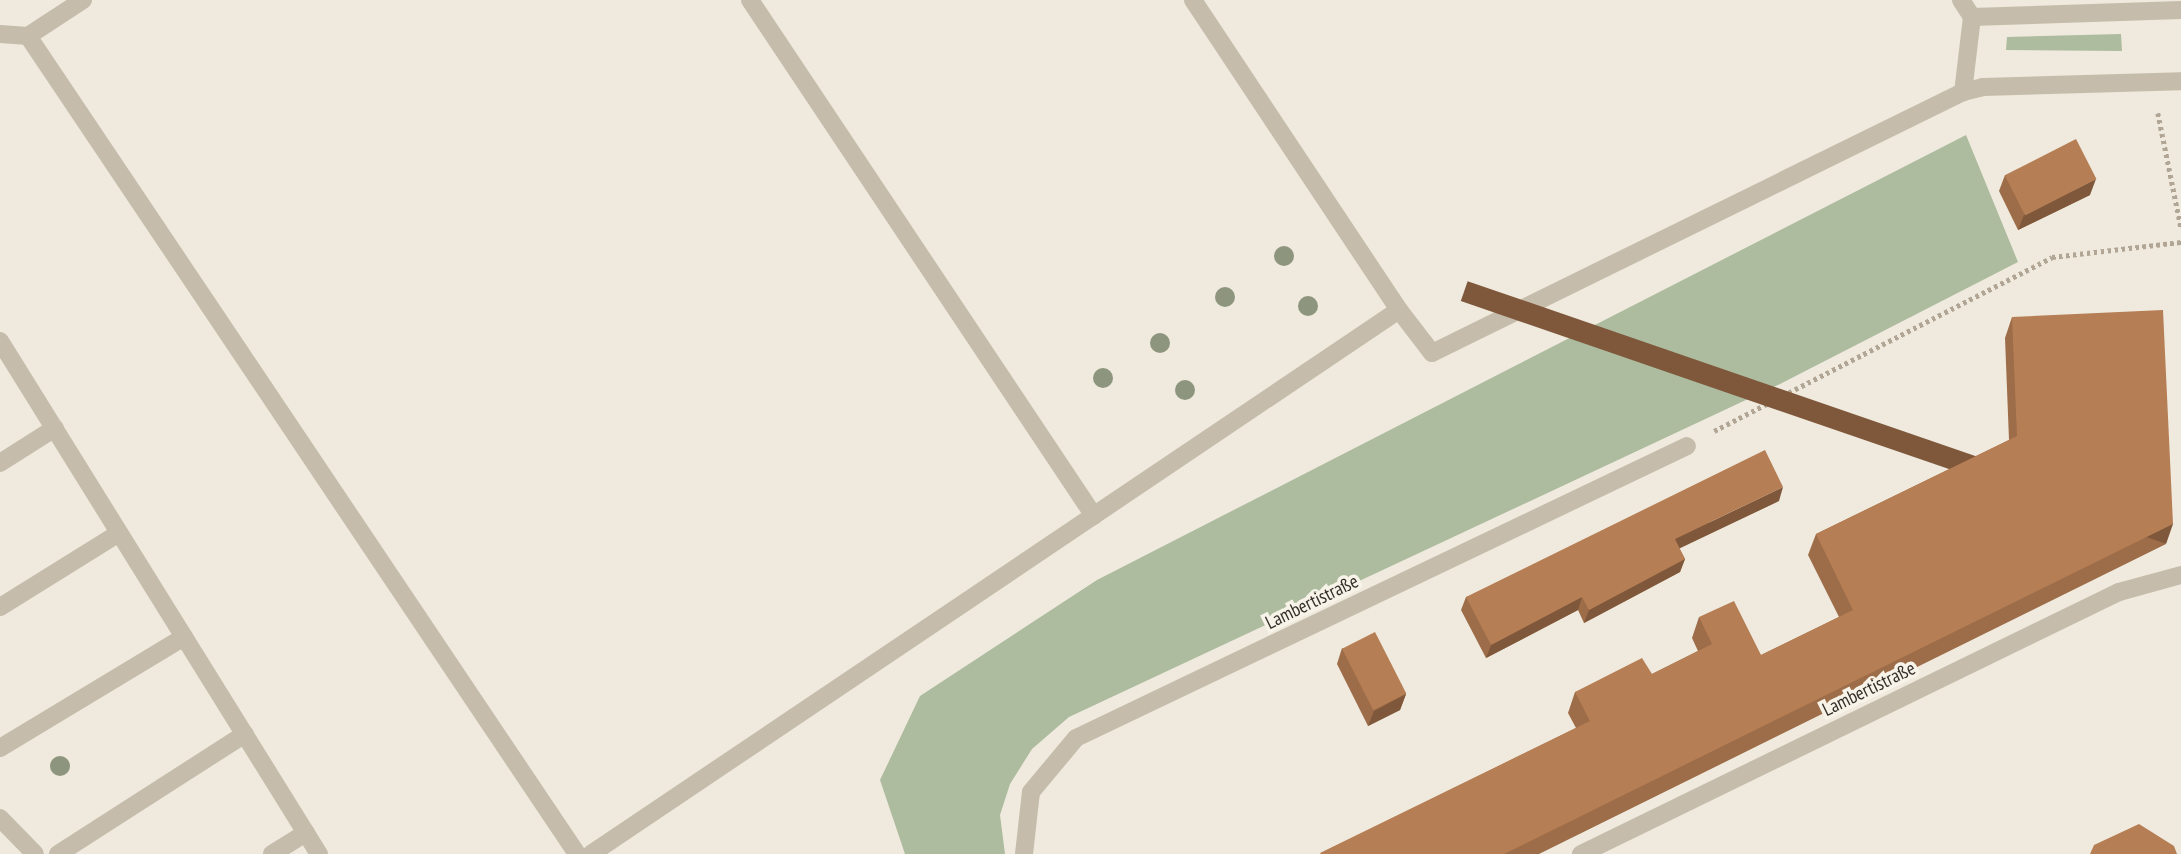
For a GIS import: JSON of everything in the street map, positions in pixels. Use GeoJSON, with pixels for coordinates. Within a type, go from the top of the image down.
{"type":"FeatureCollection","features":[{"type":"Feature","properties":{"kind":"street"},"geometry":{"type":"LineString","coordinates":[[0,34],[28,36],[83,0]]}},
{"type":"Feature","properties":{"kind":"street"},"geometry":{"type":"LineString","coordinates":[[750,0],[1094,516]]}},
{"type":"Feature","properties":{"kind":"street"},"geometry":{"type":"LineString","coordinates":[[1193,0],[1399,310],[1432,353],[1964,92],[1983,87],[2181,81]]}},
{"type":"Feature","properties":{"kind":"street"},"geometry":{"type":"LineString","coordinates":[[1961,0],[1972,17],[1964,92]]}},
{"type":"Feature","properties":{"kind":"street"},"geometry":{"type":"LineString","coordinates":[[1972,17],[2181,10]]}},
{"type":"Feature","properties":{"kind":"street"},"geometry":{"type":"LineString","coordinates":[[28,36],[577,854]]}},
{"type":"Feature","properties":{"kind":"street"},"geometry":{"type":"LineString","coordinates":[[591,854],[1399,310]]}},
{"type":"Feature","properties":{"kind":"street"},"geometry":{"type":"LineString","coordinates":[[0,341],[319,854]]}},
{"type":"Feature","properties":{"kind":"street"},"geometry":{"type":"LineString","coordinates":[[0,463],[55,428]]}},
{"type":"Feature","properties":{"kind":"street","name":"Lambertistraße"},"geometry":{"type":"LineString","coordinates":[[1024,854],[1031,792],[1076,738],[1687,446]]}},
{"type":"Feature","properties":{"kind":"street"},"geometry":{"type":"LineString","coordinates":[[0,607],[119,533]]}},
{"type":"Feature","properties":{"kind":"street","name":"Lambertistraße"},"geometry":{"type":"LineString","coordinates":[[1581,854],[2119,592],[2181,575]]}},
{"type":"Feature","properties":{"kind":"street"},"geometry":{"type":"LineString","coordinates":[[0,748],[184,637]]}},
{"type":"Feature","properties":{"kind":"street"},"geometry":{"type":"LineString","coordinates":[[58,854],[245,734]]}},
{"type":"Feature","properties":{"kind":"street"},"geometry":{"type":"LineString","coordinates":[[0,818],[35,854]]}},
{"type":"Feature","properties":{"kind":"street"},"geometry":{"type":"LineString","coordinates":[[272,854],[306,833]]}},
{"type":"Feature","properties":{"kind":"path"},"geometry":{"type":"LineString","coordinates":[[2154,82],[2161,137],[2181,228]]}},
{"type":"Feature","properties":{"kind":"path"},"geometry":{"type":"LineString","coordinates":[[1687,446],[2052,257],[2181,242]]}},
{"type":"Feature","properties":{"kind":"green space"},"geometry":{"type":"Polygon","coordinates":[[[2121,34],[2122,51],[2006,50],[2007,37],[2121,34]]]}},
{"type":"Feature","properties":{"kind":"green space"},"geometry":{"type":"Polygon","coordinates":[[[1966,135],[2018,262],[1780,384],[1069,717],[1032,749],[1010,784],[1000,815],[1005,854],[905,854],[880,780],[920,696],[1097,580],[1966,135]]]}},
{"type":"Feature","properties":{"kind":"building"},"geometry":{"type":"Polygon","coordinates":[[[2076,139],[2096,179],[2025,215],[2005,175],[2076,139]]]}},
{"type":"Feature","properties":{"kind":"building"},"geometry":{"type":"Polygon","coordinates":[[[2163,310],[2173,524],[1504,854],[1320,853],[1590,721],[1575,692],[1642,658],[1652,674],[1712,644],[1699,617],[1734,601],[1761,655],[1853,610],[1816,534],[2017,436],[2012,317],[2163,310]]]}},
{"type":"Feature","properties":{"kind":"building"},"geometry":{"type":"Polygon","coordinates":[[[1765,450],[1783,487],[1675,539],[1685,559],[1589,610],[1582,597],[1491,645],[1466,597],[1765,450]]]}},
{"type":"Feature","properties":{"kind":"building"},"geometry":{"type":"Polygon","coordinates":[[[1375,632],[1406,693],[1373,710],[1342,649],[1375,632]]]}},
{"type":"Feature","properties":{"kind":"building"},"geometry":{"type":"Polygon","coordinates":[[[2139,824],[2174,846],[2177,854],[2090,854],[2094,845],[2139,824]]]}}]}
